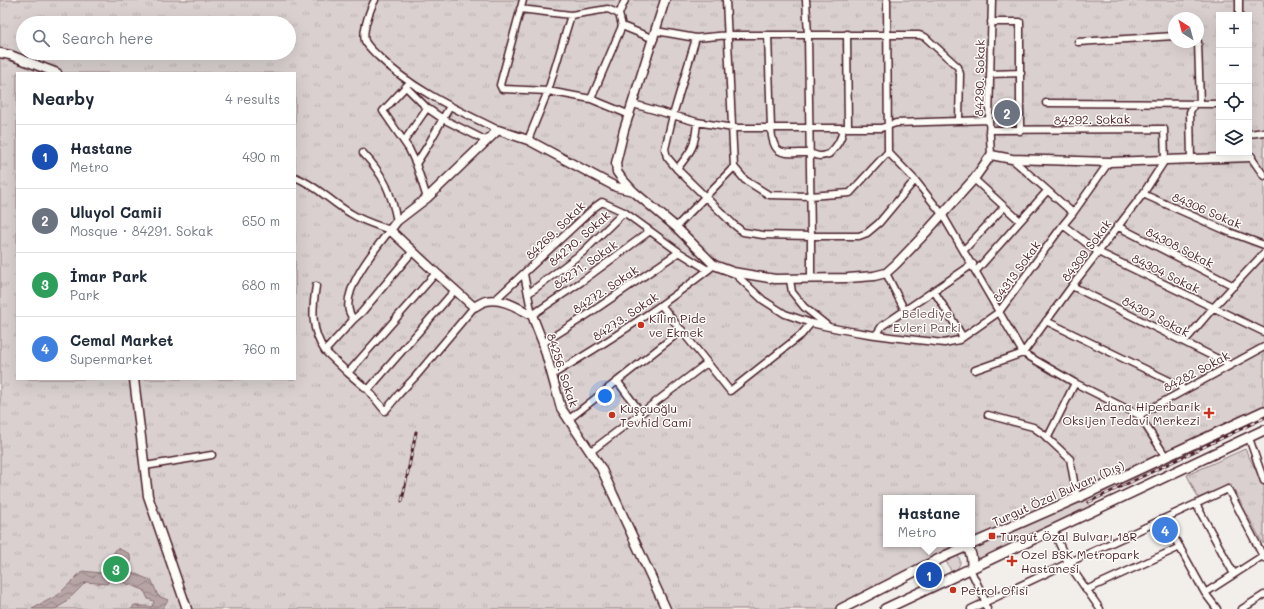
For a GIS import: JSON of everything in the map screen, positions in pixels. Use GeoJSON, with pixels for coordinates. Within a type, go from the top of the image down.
{"type":"FeatureCollection","features":[{"type":"Feature","properties":{"kind":"main road","name":"Turgut Özal Bulvarı (Dış)"},"geometry":{"type":"LineString","coordinates":[[975,542],[1077,498],[1264,411]]}},
{"type":"Feature","properties":{"kind":"main road"},"geometry":{"type":"LineString","coordinates":[[885,609],[1264,430]]}},
{"type":"Feature","properties":{"kind":"main road","name":"Turgut Özal Bulvarı (Dış)"},"geometry":{"type":"LineString","coordinates":[[841,609],[964,547]]}},
{"type":"Feature","properties":{"kind":"main road"},"geometry":{"type":"LineString","coordinates":[[967,547],[971,553],[971,568]]}},
{"type":"Feature","properties":{"kind":"main road"},"geometry":{"type":"LineString","coordinates":[[850,609],[857,600]]}},
{"type":"Feature","properties":{"kind":"street"},"geometry":{"type":"LineString","coordinates":[[375,0],[365,28],[365,40],[371,49],[408,84],[428,108],[443,119],[487,141]]}},
{"type":"Feature","properties":{"kind":"street"},"geometry":{"type":"LineString","coordinates":[[523,0],[500,85],[502,89],[548,91],[591,99],[630,115]]}},
{"type":"Feature","properties":{"kind":"street"},"geometry":{"type":"LineString","coordinates":[[591,99],[622,26],[619,14],[625,0]]}},
{"type":"Feature","properties":{"kind":"street"},"geometry":{"type":"LineString","coordinates":[[666,0],[633,104],[616,164],[617,172],[633,191],[676,228],[711,267],[774,279],[790,280],[874,276],[886,273],[974,179],[991,155],[1012,159],[1109,162],[1191,160],[1238,156]]}},
{"type":"Feature","properties":{"kind":"street"},"geometry":{"type":"LineString","coordinates":[[726,0],[734,167],[745,180],[769,196],[810,196],[850,193],[888,152]]}},
{"type":"Feature","properties":{"kind":"street"},"geometry":{"type":"LineString","coordinates":[[806,0],[808,35],[811,236],[810,279]]}},
{"type":"Feature","properties":{"kind":"street"},"geometry":{"type":"LineString","coordinates":[[887,0],[888,152],[915,180],[942,214],[1023,353],[1075,383],[1139,415],[1166,457]]}},
{"type":"Feature","properties":{"kind":"street","name":"84290. Sokak"},"geometry":{"type":"LineString","coordinates":[[991,155],[989,120],[992,0]]}},
{"type":"Feature","properties":{"kind":"street"},"geometry":{"type":"LineString","coordinates":[[1239,0],[1239,12]]}},
{"type":"Feature","properties":{"kind":"street"},"geometry":{"type":"LineString","coordinates":[[520,9],[571,15],[608,9],[619,14]]}},
{"type":"Feature","properties":{"kind":"street"},"geometry":{"type":"LineString","coordinates":[[528,140],[548,91],[571,15]]}},
{"type":"Feature","properties":{"kind":"street"},"geometry":{"type":"LineString","coordinates":[[991,22],[1020,22],[1020,131]]}},
{"type":"Feature","properties":{"kind":"street"},"geometry":{"type":"LineString","coordinates":[[622,26],[655,35],[696,38],[728,35],[887,34],[922,36],[957,65],[960,74],[959,120]]}},
{"type":"Feature","properties":{"kind":"street"},"geometry":{"type":"LineString","coordinates":[[768,35],[771,128],[774,147],[781,153],[809,153],[820,156],[829,154],[839,143],[845,128],[847,34]]}},
{"type":"Feature","properties":{"kind":"street"},"geometry":{"type":"LineString","coordinates":[[1078,42],[1168,36]]}},
{"type":"Feature","properties":{"kind":"street"},"geometry":{"type":"LineString","coordinates":[[696,38],[673,115],[665,149],[668,157],[677,169],[743,232],[763,235],[859,236],[867,233],[879,223],[915,180]]}},
{"type":"Feature","properties":{"kind":"street"},"geometry":{"type":"LineString","coordinates":[[1191,160],[1190,112],[1197,104],[1198,48]]}},
{"type":"Feature","properties":{"kind":"street"},"geometry":{"type":"LineString","coordinates":[[0,53],[16,57]]}},
{"type":"Feature","properties":{"kind":"street"},"geometry":{"type":"LineString","coordinates":[[24,60],[56,72]]}},
{"type":"Feature","properties":{"kind":"street"},"geometry":{"type":"LineString","coordinates":[[990,74],[1021,73]]}},
{"type":"Feature","properties":{"kind":"street"},"geometry":{"type":"LineString","coordinates":[[408,84],[498,130],[528,140],[616,187],[633,191]]}},
{"type":"Feature","properties":{"kind":"street"},"geometry":{"type":"LineString","coordinates":[[408,84],[383,111],[405,140],[416,164],[427,198]]}},
{"type":"Feature","properties":{"kind":"street"},"geometry":{"type":"LineString","coordinates":[[1046,103],[1216,104]]}},
{"type":"Feature","properties":{"kind":"street"},"geometry":{"type":"LineString","coordinates":[[633,104],[697,122],[733,128],[881,128],[896,123],[989,120]]}},
{"type":"Feature","properties":{"kind":"street"},"geometry":{"type":"LineString","coordinates":[[416,164],[450,106]]}},
{"type":"Feature","properties":{"kind":"street"},"geometry":{"type":"LineString","coordinates":[[405,140],[428,108]]}},
{"type":"Feature","properties":{"kind":"street"},"geometry":{"type":"LineString","coordinates":[[677,169],[692,149],[696,137],[697,122]]}},
{"type":"Feature","properties":{"kind":"street","name":"84292. Sokak"},"geometry":{"type":"LineString","coordinates":[[989,130],[1164,129],[1165,160]]}},
{"type":"Feature","properties":{"kind":"street"},"geometry":{"type":"LineString","coordinates":[[353,320],[349,311],[349,299],[354,282],[371,254],[397,221],[427,198],[498,130]]}},
{"type":"Feature","properties":{"kind":"street"},"geometry":{"type":"LineString","coordinates":[[1252,134],[1264,132]]}},
{"type":"Feature","properties":{"kind":"street"},"geometry":{"type":"LineString","coordinates":[[364,153],[382,177],[392,198],[397,221]]}},
{"type":"Feature","properties":{"kind":"street"},"geometry":{"type":"LineString","coordinates":[[1251,156],[1264,176]]}},
{"type":"Feature","properties":{"kind":"street"},"geometry":{"type":"LineString","coordinates":[[1012,159],[1073,213]]}},
{"type":"Feature","properties":{"kind":"street","name":"84309 Sokak"},"geometry":{"type":"LineString","coordinates":[[1023,353],[1117,226],[1143,194],[1165,160]]}},
{"type":"Feature","properties":{"kind":"street","name":"84313 Sokak"},"geometry":{"type":"LineString","coordinates":[[733,272],[763,300],[785,314],[811,323],[830,328],[876,335],[944,344],[954,342],[1000,312],[1109,162]]}},
{"type":"Feature","properties":{"kind":"street"},"geometry":{"type":"LineString","coordinates":[[676,228],[734,167]]}},
{"type":"Feature","properties":{"kind":"street"},"geometry":{"type":"LineString","coordinates":[[296,177],[306,181],[349,213],[390,230],[474,307]]}},
{"type":"Feature","properties":{"kind":"street"},"geometry":{"type":"LineString","coordinates":[[974,179],[1020,221]]}},
{"type":"Feature","properties":{"kind":"street"},"geometry":{"type":"LineString","coordinates":[[976,271],[1047,191]]}},
{"type":"Feature","properties":{"kind":"street","name":"84306 Sokak"},"geometry":{"type":"LineString","coordinates":[[1143,194],[1229,232],[1264,245]]}},
{"type":"Feature","properties":{"kind":"street","name":"84269. Sokak"},"geometry":{"type":"LineString","coordinates":[[495,300],[602,202],[624,212],[679,252],[711,267]]}},
{"type":"Feature","properties":{"kind":"street"},"geometry":{"type":"LineString","coordinates":[[964,250],[1004,207]]}},
{"type":"Feature","properties":{"kind":"street","name":"84270. Sokak"},"geometry":{"type":"LineString","coordinates":[[528,293],[583,252],[624,212]]}},
{"type":"Feature","properties":{"kind":"street","name":"84304 Sokak"},"geometry":{"type":"LineString","coordinates":[[1063,225],[1098,252],[1264,332]]}},
{"type":"Feature","properties":{"kind":"street","name":"84308 Sokak"},"geometry":{"type":"LineString","coordinates":[[1117,226],[1234,286]]}},
{"type":"Feature","properties":{"kind":"street","name":"84271. Sokak"},"geometry":{"type":"LineString","coordinates":[[532,315],[581,282],[650,231]]}},
{"type":"Feature","properties":{"kind":"street"},"geometry":{"type":"LineString","coordinates":[[325,351],[362,312],[413,251]]}},
{"type":"Feature","properties":{"kind":"street","name":"84272. Sokak"},"geometry":{"type":"LineString","coordinates":[[543,343],[679,252]]}},
{"type":"Feature","properties":{"kind":"street"},"geometry":{"type":"LineString","coordinates":[[1184,342],[1264,253]]}},
{"type":"Feature","properties":{"kind":"street"},"geometry":{"type":"LineString","coordinates":[[876,335],[882,326],[972,264]]}},
{"type":"Feature","properties":{"kind":"street","name":"84273. Sokak"},"geometry":{"type":"LineString","coordinates":[[552,376],[661,305],[711,267]]}},
{"type":"Feature","properties":{"kind":"street"},"geometry":{"type":"LineString","coordinates":[[348,373],[436,273]]}},
{"type":"Feature","properties":{"kind":"street"},"geometry":{"type":"LineString","coordinates":[[886,273],[905,311]]}},
{"type":"Feature","properties":{"kind":"street"},"geometry":{"type":"LineString","coordinates":[[524,274],[532,315]]}},
{"type":"Feature","properties":{"kind":"street"},"geometry":{"type":"LineString","coordinates":[[790,280],[792,292],[804,307],[830,328]]}},
{"type":"Feature","properties":{"kind":"street"},"geometry":{"type":"LineString","coordinates":[[316,286],[313,306],[314,326],[319,342],[325,351],[368,390],[385,411],[474,307],[485,301],[495,300],[513,306],[532,315]]}},
{"type":"Feature","properties":{"kind":"street","name":"84307 Sokak"},"geometry":{"type":"LineString","coordinates":[[1072,286],[1230,365]]}},
{"type":"Feature","properties":{"kind":"street"},"geometry":{"type":"LineString","coordinates":[[368,390],[455,290]]}},
{"type":"Feature","properties":{"kind":"street"},"geometry":{"type":"LineString","coordinates":[[934,291],[963,337]]}},
{"type":"Feature","properties":{"kind":"street"},"geometry":{"type":"LineString","coordinates":[[661,305],[730,391],[801,335],[811,323]]}},
{"type":"Feature","properties":{"kind":"street","name":"84256. Sokak"},"geometry":{"type":"LineString","coordinates":[[532,315],[543,343],[561,408],[601,468],[666,609]]}},
{"type":"Feature","properties":{"kind":"street"},"geometry":{"type":"LineString","coordinates":[[1046,321],[1178,385],[1184,390]]}},
{"type":"Feature","properties":{"kind":"street"},"geometry":{"type":"LineString","coordinates":[[568,420],[682,330]]}},
{"type":"Feature","properties":{"kind":"street","name":"84282 Sokak"},"geometry":{"type":"LineString","coordinates":[[1139,415],[1264,347]]}},
{"type":"Feature","properties":{"kind":"street"},"geometry":{"type":"LineString","coordinates":[[975,370],[1023,353]]}},
{"type":"Feature","properties":{"kind":"street"},"geometry":{"type":"LineString","coordinates":[[590,452],[707,363]]}},
{"type":"Feature","properties":{"kind":"street"},"geometry":{"type":"LineString","coordinates":[[134,380],[148,496],[187,609]]}},
{"type":"Feature","properties":{"kind":"street"},"geometry":{"type":"LineString","coordinates":[[618,382],[641,413]]}},
{"type":"Feature","properties":{"kind":"street"},"geometry":{"type":"LineString","coordinates":[[1047,438],[1075,383]]}},
{"type":"Feature","properties":{"kind":"street"},"geometry":{"type":"LineString","coordinates":[[988,414],[1033,427],[1070,459],[1077,498]]}},
{"type":"Feature","properties":{"kind":"street"},"geometry":{"type":"LineString","coordinates":[[1249,438],[1263,478]]}},
{"type":"Feature","properties":{"kind":"street"},"geometry":{"type":"LineString","coordinates":[[145,466],[212,455]]}},
{"type":"Feature","properties":{"kind":"street"},"geometry":{"type":"LineString","coordinates":[[971,609],[1068,562],[1228,489],[1264,556],[1205,593]]}},
{"type":"Feature","properties":{"kind":"street"},"geometry":{"type":"LineString","coordinates":[[1196,504],[1234,574]]}},
{"type":"Feature","properties":{"kind":"street"},"geometry":{"type":"LineString","coordinates":[[1164,519],[1205,593],[1217,609]]}},
{"type":"Feature","properties":{"kind":"street"},"geometry":{"type":"LineString","coordinates":[[1053,530],[1068,562],[1099,608]]}},
{"type":"Feature","properties":{"kind":"street"},"geometry":{"type":"LineString","coordinates":[[1086,590],[1180,547]]}},
{"type":"Feature","properties":{"kind":"street"},"geometry":{"type":"LineString","coordinates":[[971,568],[984,598],[987,609]]}},
{"type":"Feature","properties":{"kind":"street"},"geometry":{"type":"LineString","coordinates":[[1242,609],[1264,595]]}},
{"type":"Feature","properties":{"kind":"green space","name":"Belediye Evleri Parki"},"geometry":{"type":"Polygon","coordinates":[[[0,0],[1264,0],[1264,407],[975,540],[975,495],[883,495],[883,547],[960,547],[841,609],[0,609],[0,0]]]}},
{"type":"Feature","properties":{"kind":"green space"},"geometry":{"type":"Polygon","coordinates":[[[1245,449],[1264,486],[1264,544],[1234,490],[1225,487],[1198,498],[1187,475],[1245,449]]]}},
{"type":"Feature","properties":{"kind":"green space"},"geometry":{"type":"Polygon","coordinates":[[[1086,498],[1091,508],[978,561],[968,549],[1086,498]]]}},
{"type":"Feature","properties":{"kind":"green space"},"geometry":{"type":"Polygon","coordinates":[[[956,554],[960,559],[960,564],[952,573],[945,559],[956,554]]]}},
{"type":"Feature","properties":{"kind":"water"},"geometry":{"type":"Polygon","coordinates":[[[117,548],[130,554],[131,572],[152,581],[158,596],[168,600],[162,609],[132,609],[134,605],[152,607],[154,601],[148,599],[144,590],[122,582],[121,564],[119,563],[107,584],[86,582],[65,603],[55,609],[32,609],[58,595],[82,571],[101,573],[117,548]]]}},
{"type":"Feature","properties":{"kind":"railway"},"geometry":{"type":"LineString","coordinates":[[1089,502],[1264,418]]}},
{"type":"Feature","properties":{"kind":"railway"},"geometry":{"type":"LineString","coordinates":[[402,501],[416,432]]}},
{"type":"Feature","properties":{"kind":"place","name":"Uluyol Camii"},"geometry":{"type":"Point","coordinates":[1007,113]}},
{"type":"Feature","properties":{"kind":"place","name":"Kilim Pide ve Ekmek"},"geometry":{"type":"Point","coordinates":[641,325]}},
{"type":"Feature","properties":{"kind":"place","name":"Adana Hiperbarik Oksijen Tedavi Merkezi"},"geometry":{"type":"Point","coordinates":[1209,413]}},
{"type":"Feature","properties":{"kind":"place","name":"Kuşçuoğlu Tevhid Cami"},"geometry":{"type":"Point","coordinates":[612,415]}},
{"type":"Feature","properties":{"kind":"place","name":"Cemal Market"},"geometry":{"type":"Point","coordinates":[1165,530]}},
{"type":"Feature","properties":{"kind":"place","name":"Turgut Özal Bulvarı 18R"},"geometry":{"type":"Point","coordinates":[992,536]}},
{"type":"Feature","properties":{"kind":"place","name":"Ozel BSK Metropark Hastanesi"},"geometry":{"type":"Point","coordinates":[1012,561]}},
{"type":"Feature","properties":{"kind":"place","name":"İmar Park"},"geometry":{"type":"Point","coordinates":[116,569]}},
{"type":"Feature","properties":{"kind":"place","name":"Hastane"},"geometry":{"type":"Point","coordinates":[929,575]}},
{"type":"Feature","properties":{"kind":"place","name":"Petrol Ofisi"},"geometry":{"type":"Point","coordinates":[953,590]}}]}
